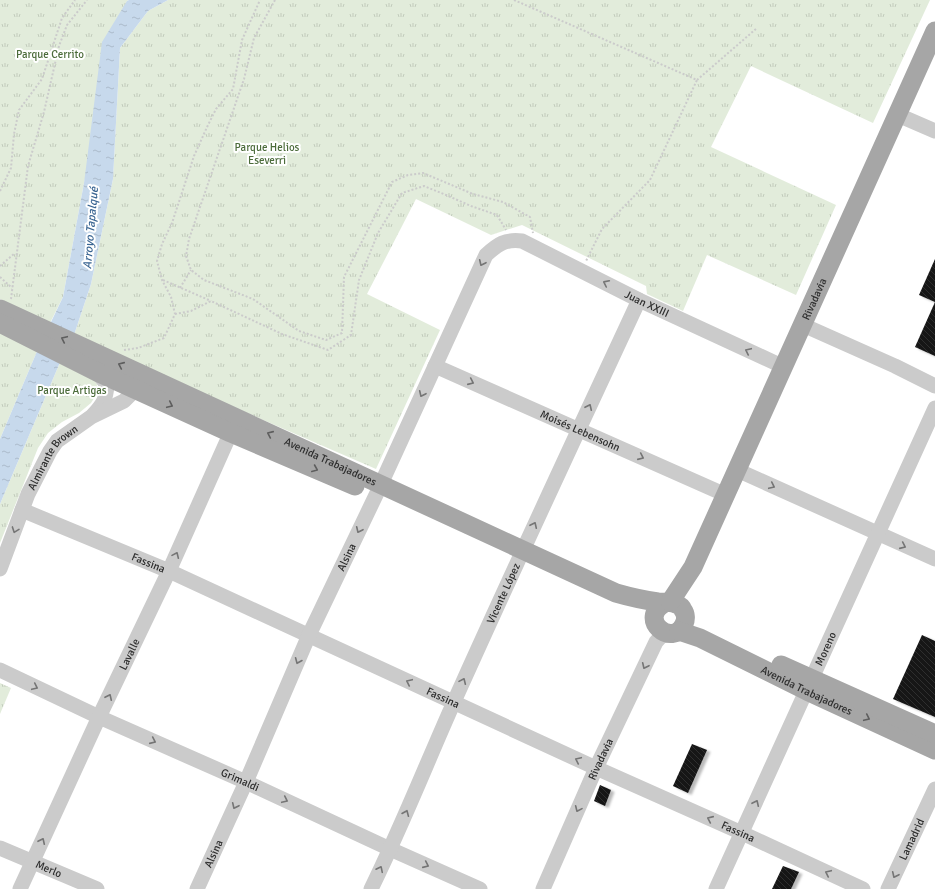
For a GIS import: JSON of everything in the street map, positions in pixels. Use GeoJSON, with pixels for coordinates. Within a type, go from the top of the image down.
{"type":"FeatureCollection","features":[{"type":"Feature","properties":{"kind":"main road","name":"Rivadavia"},"geometry":{"type":"LineString","coordinates":[[672,617],[686,592],[693,567],[898,115],[930,57],[935,31]]}},
{"type":"Feature","properties":{"kind":"main road","name":"Avenida Trabajadores"},"geometry":{"type":"LineString","coordinates":[[5,315],[95,365],[139,382],[521,554],[616,593],[637,599],[672,617],[700,638],[810,685],[935,734]]}},
{"type":"Feature","properties":{"kind":"main road","name":"Avenida Trabajadores"},"geometry":{"type":"LineString","coordinates":[[810,685],[935,750]]}},
{"type":"Feature","properties":{"kind":"street"},"geometry":{"type":"LineString","coordinates":[[898,115],[935,131]]}},
{"type":"Feature","properties":{"kind":"street","name":"Juan XXIII"},"geometry":{"type":"LineString","coordinates":[[511,240],[522,241],[639,300],[784,367]]}},
{"type":"Feature","properties":{"kind":"street","name":"Alsina"},"geometry":{"type":"LineString","coordinates":[[197,889],[246,782],[310,635],[379,490],[486,255],[497,244],[511,240]]}},
{"type":"Feature","properties":{"kind":"street","name":"Vicente López"},"geometry":{"type":"LineString","coordinates":[[371,889],[521,554],[639,300]]}},
{"type":"Feature","properties":{"kind":"street"},"geometry":{"type":"LineString","coordinates":[[802,326],[898,361],[935,386]]}},
{"type":"Feature","properties":{"kind":"street"},"geometry":{"type":"LineString","coordinates":[[91,417],[103,405],[107,385],[95,365]]}},
{"type":"Feature","properties":{"kind":"street","name":"Moisés Lebensohn"},"geometry":{"type":"LineString","coordinates":[[435,366],[726,495]]}},
{"type":"Feature","properties":{"kind":"street","name":"Almirante Brown"},"geometry":{"type":"LineString","coordinates":[[0,569],[28,494],[50,450],[57,442],[91,417],[124,401],[139,382]]}},
{"type":"Feature","properties":{"kind":"street","name":"Moreno"},"geometry":{"type":"LineString","coordinates":[[716,889],[935,408]]}},
{"type":"Feature","properties":{"kind":"street","name":"Lavalle"},"geometry":{"type":"LineString","coordinates":[[20,889],[99,717],[169,571],[234,426]]}},
{"type":"Feature","properties":{"kind":"street"},"geometry":{"type":"LineString","coordinates":[[737,470],[935,559]]}},
{"type":"Feature","properties":{"kind":"street","name":"Fassina"},"geometry":{"type":"LineString","coordinates":[[22,510],[169,571],[596,768],[863,889]]}},
{"type":"Feature","properties":{"kind":"street","name":"Rivadavia"},"geometry":{"type":"LineString","coordinates":[[543,889],[596,768],[656,642],[672,617]]}},
{"type":"Feature","properties":{"kind":"street","name":"Grimaldi"},"geometry":{"type":"LineString","coordinates":[[0,670],[99,717],[246,782],[480,889]]}},
{"type":"Feature","properties":{"kind":"street","name":"Lamadrid"},"geometry":{"type":"LineString","coordinates":[[888,889],[935,789]]}},
{"type":"Feature","properties":{"kind":"street","name":"Merlo"},"geometry":{"type":"LineString","coordinates":[[0,848],[97,889]]}},
{"type":"Feature","properties":{"kind":"path"},"geometry":{"type":"LineString","coordinates":[[0,191],[11,168],[14,134],[19,110],[42,79],[62,18],[75,0]]}},
{"type":"Feature","properties":{"kind":"path"},"geometry":{"type":"LineString","coordinates":[[5,315],[12,288],[28,166],[44,112],[59,46],[67,25],[87,0]]}},
{"type":"Feature","properties":{"kind":"path"},"geometry":{"type":"LineString","coordinates":[[122,350],[138,348],[164,338],[175,314],[171,298],[162,280],[157,261],[162,244],[172,223],[194,156],[216,109],[233,89],[242,40],[260,0]]}},
{"type":"Feature","properties":{"kind":"path"},"geometry":{"type":"LineString","coordinates":[[275,0],[254,38],[242,86],[189,239],[186,256],[191,270],[204,280],[253,299],[299,331],[326,340],[342,333],[344,277],[392,182],[408,175],[423,173],[473,194],[503,202],[530,217],[536,248]]}},
{"type":"Feature","properties":{"kind":"path"},"geometry":{"type":"LineString","coordinates":[[514,0],[697,80]]}},
{"type":"Feature","properties":{"kind":"path"},"geometry":{"type":"LineString","coordinates":[[581,271],[602,229],[650,180],[697,80],[757,28]]}},
{"type":"Feature","properties":{"kind":"path"},"geometry":{"type":"LineString","coordinates":[[162,280],[282,334],[328,350],[351,335],[360,280],[378,233],[402,193],[424,186],[446,194],[471,206],[497,215],[511,240]]}},
{"type":"Feature","properties":{"kind":"path"},"geometry":{"type":"LineString","coordinates":[[0,266],[16,252]]}},
{"type":"Feature","properties":{"kind":"path"},"geometry":{"type":"LineString","coordinates":[[180,288],[191,270]]}},
{"type":"Feature","properties":{"kind":"path"},"geometry":{"type":"LineString","coordinates":[[0,277],[12,288]]}},
{"type":"Feature","properties":{"kind":"path"},"geometry":{"type":"LineString","coordinates":[[175,314],[191,311],[211,301]]}},
{"type":"Feature","properties":{"kind":"green space","name":"Parque Cerrito"},"geometry":{"type":"Polygon","coordinates":[[[0,0],[129,0],[127,1],[84,183],[63,297],[50,323],[0,299],[0,0]]]}},
{"type":"Feature","properties":{"kind":"green space","name":"Parque Helios Eseverri"},"geometry":{"type":"Polygon","coordinates":[[[168,0],[930,0],[873,123],[751,66],[711,147],[836,205],[796,295],[707,255],[683,311],[647,294],[646,286],[522,225],[491,235],[416,199],[367,294],[440,330],[376,469],[107,352],[74,335],[91,284],[113,179],[120,48],[148,11],[168,0]]]}},
{"type":"Feature","properties":{"kind":"green space","name":"Parque Artigas"},"geometry":{"type":"Polygon","coordinates":[[[0,330],[38,349],[0,439],[0,330]]]}},
{"type":"Feature","properties":{"kind":"green space","name":"Parque Artigas"},"geometry":{"type":"Polygon","coordinates":[[[61,360],[93,377],[97,384],[96,395],[91,403],[79,413],[62,422],[48,433],[38,448],[0,543],[0,504],[61,360]]]}},
{"type":"Feature","properties":{"kind":"green space"},"geometry":{"type":"Polygon","coordinates":[[[0,683],[11,688],[0,714],[0,683]]]}},
{"type":"Feature","properties":{"kind":"water","name":"Arroyo Tapalqué"},"geometry":{"type":"Polygon","coordinates":[[[129,0],[168,0],[148,11],[120,48],[113,179],[91,284],[74,335],[61,360],[0,504],[0,439],[38,349],[63,297],[84,183],[102,42],[129,0]]]}},
{"type":"Feature","properties":{"kind":"building"},"geometry":{"type":"Polygon","coordinates":[[[935,259],[935,302],[919,295],[935,259]]]}},
{"type":"Feature","properties":{"kind":"building"},"geometry":{"type":"Polygon","coordinates":[[[935,302],[935,356],[915,347],[935,302]]]}},
{"type":"Feature","properties":{"kind":"building"},"geometry":{"type":"Polygon","coordinates":[[[922,635],[935,641],[935,717],[893,699],[922,635]]]}},
{"type":"Feature","properties":{"kind":"building"},"geometry":{"type":"Polygon","coordinates":[[[692,744],[707,750],[688,793],[673,786],[692,744]]]}},
{"type":"Feature","properties":{"kind":"building"},"geometry":{"type":"Polygon","coordinates":[[[600,785],[611,790],[605,806],[594,801],[600,785]]]}},
{"type":"Feature","properties":{"kind":"building"},"geometry":{"type":"Polygon","coordinates":[[[783,866],[799,872],[791,889],[772,889],[783,866]]]}}]}
